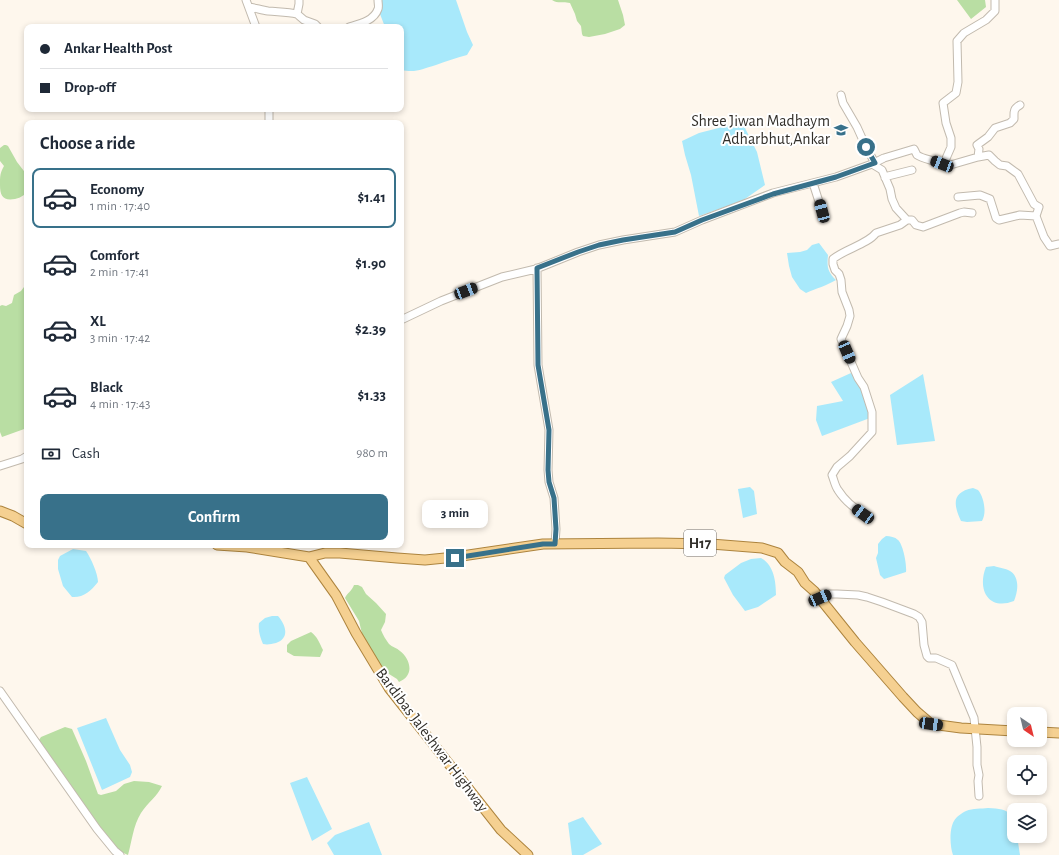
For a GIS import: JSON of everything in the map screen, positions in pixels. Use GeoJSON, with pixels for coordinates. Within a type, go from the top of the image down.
{"type":"FeatureCollection","features":[{"type":"Feature","properties":{"kind":"main road"},"geometry":{"type":"LineString","coordinates":[[0,511],[24,522]]}},
{"type":"Feature","properties":{"kind":"main road","name":"H17"},"geometry":{"type":"LineString","coordinates":[[309,557],[325,553],[340,553],[426,560],[455,558],[543,544],[703,543],[762,548],[778,553],[784,562],[798,572],[805,583],[820,598],[866,654],[917,712],[931,724],[975,729],[1007,730]]}},
{"type":"Feature","properties":{"kind":"main road"},"geometry":{"type":"LineString","coordinates":[[258,548],[309,557]]}},
{"type":"Feature","properties":{"kind":"main road","name":"Bardibas Jaleshwar Highway"},"geometry":{"type":"LineString","coordinates":[[309,557],[336,595],[356,633],[389,688],[501,830],[528,855]]}},
{"type":"Feature","properties":{"kind":"main road"},"geometry":{"type":"LineString","coordinates":[[1047,732],[1059,733]]}},
{"type":"Feature","properties":{"kind":"street"},"geometry":{"type":"LineString","coordinates":[[297,14],[299,0]]}},
{"type":"Feature","properties":{"kind":"street"},"geometry":{"type":"LineString","coordinates":[[359,24],[366,22],[376,14],[378,0]]}},
{"type":"Feature","properties":{"kind":"street"},"geometry":{"type":"LineString","coordinates":[[404,319],[441,301],[502,277],[537,268],[599,245],[675,232],[702,220],[773,194],[836,177],[914,148],[918,155],[923,158],[942,164],[944,163],[951,147],[951,138],[946,123],[943,103],[956,93],[958,82],[957,41],[964,33],[986,20],[995,11],[995,0]]}},
{"type":"Feature","properties":{"kind":"street"},"geometry":{"type":"LineString","coordinates":[[248,4],[268,11],[280,11],[289,14],[297,14],[304,20],[315,24]]}},
{"type":"Feature","properties":{"kind":"street"},"geometry":{"type":"LineString","coordinates":[[248,4],[255,24]]}},
{"type":"Feature","properties":{"kind":"street"},"geometry":{"type":"LineString","coordinates":[[840,95],[874,163],[882,170],[896,208],[908,220],[912,220],[916,226],[923,227],[960,213],[972,213]]}},
{"type":"Feature","properties":{"kind":"street"},"geometry":{"type":"LineString","coordinates":[[978,157],[978,143],[988,137],[995,128],[1010,123],[1014,120],[1014,110],[1020,105]]}},
{"type":"Feature","properties":{"kind":"street"},"geometry":{"type":"LineString","coordinates":[[947,166],[989,155],[1000,165],[1007,166],[1018,174],[1034,204],[1039,207],[1036,216],[1044,237],[1050,246],[1059,244]]}},
{"type":"Feature","properties":{"kind":"street"},"geometry":{"type":"LineString","coordinates":[[885,178],[912,170]]}},
{"type":"Feature","properties":{"kind":"street"},"geometry":{"type":"LineString","coordinates":[[813,183],[822,211]]}},
{"type":"Feature","properties":{"kind":"street"},"geometry":{"type":"LineString","coordinates":[[958,197],[980,195],[990,199],[996,218],[999,220],[1020,215],[1036,216]]}},
{"type":"Feature","properties":{"kind":"street"},"geometry":{"type":"LineString","coordinates":[[869,516],[863,514],[848,503],[837,489],[832,475],[837,467],[850,456],[872,432],[872,412],[864,387],[858,378],[841,339],[850,316],[842,292],[840,274],[835,270],[833,259],[842,253],[868,241],[875,235],[876,232],[908,220]]}},
{"type":"Feature","properties":{"kind":"street"},"geometry":{"type":"LineString","coordinates":[[537,268],[538,365],[549,430],[548,470],[549,482],[554,498],[556,529],[555,544]]}},
{"type":"Feature","properties":{"kind":"street"},"geometry":{"type":"LineString","coordinates":[[0,466],[16,462],[24,458]]}},
{"type":"Feature","properties":{"kind":"street"},"geometry":{"type":"LineString","coordinates":[[820,598],[829,594],[867,597],[908,611],[919,617],[923,626],[924,645],[927,656],[929,658],[936,658],[952,665],[974,718],[979,775],[979,796]]}},
{"type":"Feature","properties":{"kind":"street"},"geometry":{"type":"LineString","coordinates":[[0,691],[97,829],[120,855]]}},
{"type":"Feature","properties":{"kind":"green space"},"geometry":{"type":"Polygon","coordinates":[[[552,0],[618,0],[625,25],[620,29],[605,34],[589,37],[583,36],[581,26],[577,21],[570,3],[556,2],[552,0]]]}},
{"type":"Feature","properties":{"kind":"green space"},"geometry":{"type":"Polygon","coordinates":[[[957,0],[985,0],[986,7],[971,19],[957,0]]]}},
{"type":"Feature","properties":{"kind":"green space"},"geometry":{"type":"Polygon","coordinates":[[[4,145],[8,146],[24,171],[24,195],[18,198],[8,199],[2,195],[0,189],[0,177],[4,166],[0,161],[0,148],[4,145]]]}},
{"type":"Feature","properties":{"kind":"green space"},"geometry":{"type":"Polygon","coordinates":[[[24,287],[24,429],[2,437],[0,432],[0,306],[6,306],[12,303],[14,295],[21,291],[24,287]]]}},
{"type":"Feature","properties":{"kind":"green space"},"geometry":{"type":"Polygon","coordinates":[[[354,585],[362,587],[366,594],[386,614],[385,622],[381,630],[389,644],[403,653],[409,666],[409,673],[399,682],[397,679],[381,669],[364,642],[359,621],[345,598],[354,585]]]}},
{"type":"Feature","properties":{"kind":"green space"},"geometry":{"type":"Polygon","coordinates":[[[311,632],[317,638],[323,650],[320,657],[294,656],[287,652],[287,645],[291,641],[311,632]]]}},
{"type":"Feature","properties":{"kind":"green space"},"geometry":{"type":"Polygon","coordinates":[[[65,727],[72,729],[98,794],[101,795],[116,791],[124,784],[134,781],[149,782],[162,786],[138,818],[134,828],[128,855],[117,850],[99,827],[39,740],[41,737],[65,727]]]}},
{"type":"Feature","properties":{"kind":"water"},"geometry":{"type":"Polygon","coordinates":[[[378,0],[456,0],[473,45],[467,55],[419,70],[404,70],[404,24],[384,24],[380,14],[378,0]]]}},
{"type":"Feature","properties":{"kind":"water"},"geometry":{"type":"Polygon","coordinates":[[[742,122],[757,152],[765,185],[742,201],[699,216],[691,175],[682,141],[699,133],[742,122]]]}},
{"type":"Feature","properties":{"kind":"water"},"geometry":{"type":"Polygon","coordinates":[[[819,243],[828,255],[828,269],[836,280],[806,293],[800,289],[792,277],[787,253],[807,250],[812,245],[819,243]]]}},
{"type":"Feature","properties":{"kind":"water"},"geometry":{"type":"Polygon","coordinates":[[[851,373],[863,390],[870,418],[822,436],[816,420],[817,406],[843,401],[831,382],[851,373]]]}},
{"type":"Feature","properties":{"kind":"water"},"geometry":{"type":"Polygon","coordinates":[[[923,374],[935,441],[897,445],[890,395],[923,374]]]}},
{"type":"Feature","properties":{"kind":"water"},"geometry":{"type":"Polygon","coordinates":[[[750,487],[754,491],[757,514],[743,518],[738,489],[750,487]]]}},
{"type":"Feature","properties":{"kind":"water"},"geometry":{"type":"Polygon","coordinates":[[[973,488],[978,490],[982,497],[985,510],[984,518],[982,521],[961,521],[956,500],[961,492],[973,488]]]}},
{"type":"Feature","properties":{"kind":"water"},"geometry":{"type":"Polygon","coordinates":[[[886,536],[894,537],[900,542],[906,565],[906,572],[884,579],[880,575],[876,558],[878,553],[878,544],[886,536]]]}},
{"type":"Feature","properties":{"kind":"water"},"geometry":{"type":"Polygon","coordinates":[[[73,549],[86,551],[94,566],[98,582],[86,593],[76,597],[72,597],[63,586],[58,569],[58,560],[60,556],[73,549]]]}},
{"type":"Feature","properties":{"kind":"water"},"geometry":{"type":"Polygon","coordinates":[[[761,558],[769,565],[771,569],[775,579],[776,595],[758,607],[745,611],[733,595],[724,578],[725,575],[741,563],[751,559],[761,558]]]}},
{"type":"Feature","properties":{"kind":"water"},"geometry":{"type":"Polygon","coordinates":[[[994,566],[1008,570],[1015,577],[1017,581],[1017,589],[1014,601],[997,603],[987,596],[983,583],[984,575],[986,567],[994,566]]]}},
{"type":"Feature","properties":{"kind":"water"},"geometry":{"type":"Polygon","coordinates":[[[278,616],[281,620],[285,627],[285,635],[276,643],[263,644],[259,623],[265,618],[278,616]]]}},
{"type":"Feature","properties":{"kind":"water"},"geometry":{"type":"Polygon","coordinates":[[[106,718],[120,750],[130,765],[132,772],[130,777],[102,790],[77,728],[106,718]]]}},
{"type":"Feature","properties":{"kind":"water"},"geometry":{"type":"Polygon","coordinates":[[[307,777],[332,829],[312,841],[290,783],[307,777]]]}},
{"type":"Feature","properties":{"kind":"water"},"geometry":{"type":"Polygon","coordinates":[[[988,808],[1007,812],[1007,843],[1018,843],[1020,855],[953,855],[951,847],[952,824],[961,814],[974,809],[988,808]]]}},
{"type":"Feature","properties":{"kind":"water"},"geometry":{"type":"Polygon","coordinates":[[[583,817],[602,844],[583,855],[572,855],[568,823],[583,817]]]}},
{"type":"Feature","properties":{"kind":"water"},"geometry":{"type":"Polygon","coordinates":[[[369,822],[382,855],[334,855],[327,843],[335,835],[369,822]]]}},
{"type":"Feature","properties":{"kind":"place","name":"Shree Jiwan Madhaym Adharbhut,Ankar"},"geometry":{"type":"Point","coordinates":[841,130]}},
{"type":"Feature","properties":{"kind":"route"},"geometry":{"type":"LineString","coordinates":[[455,558],[543,544],[555,544],[556,529],[554,498],[549,482],[548,470],[549,430],[538,365],[537,268],[599,245],[675,232],[702,220],[773,194],[836,177],[875,163],[866,147]]}}]}
